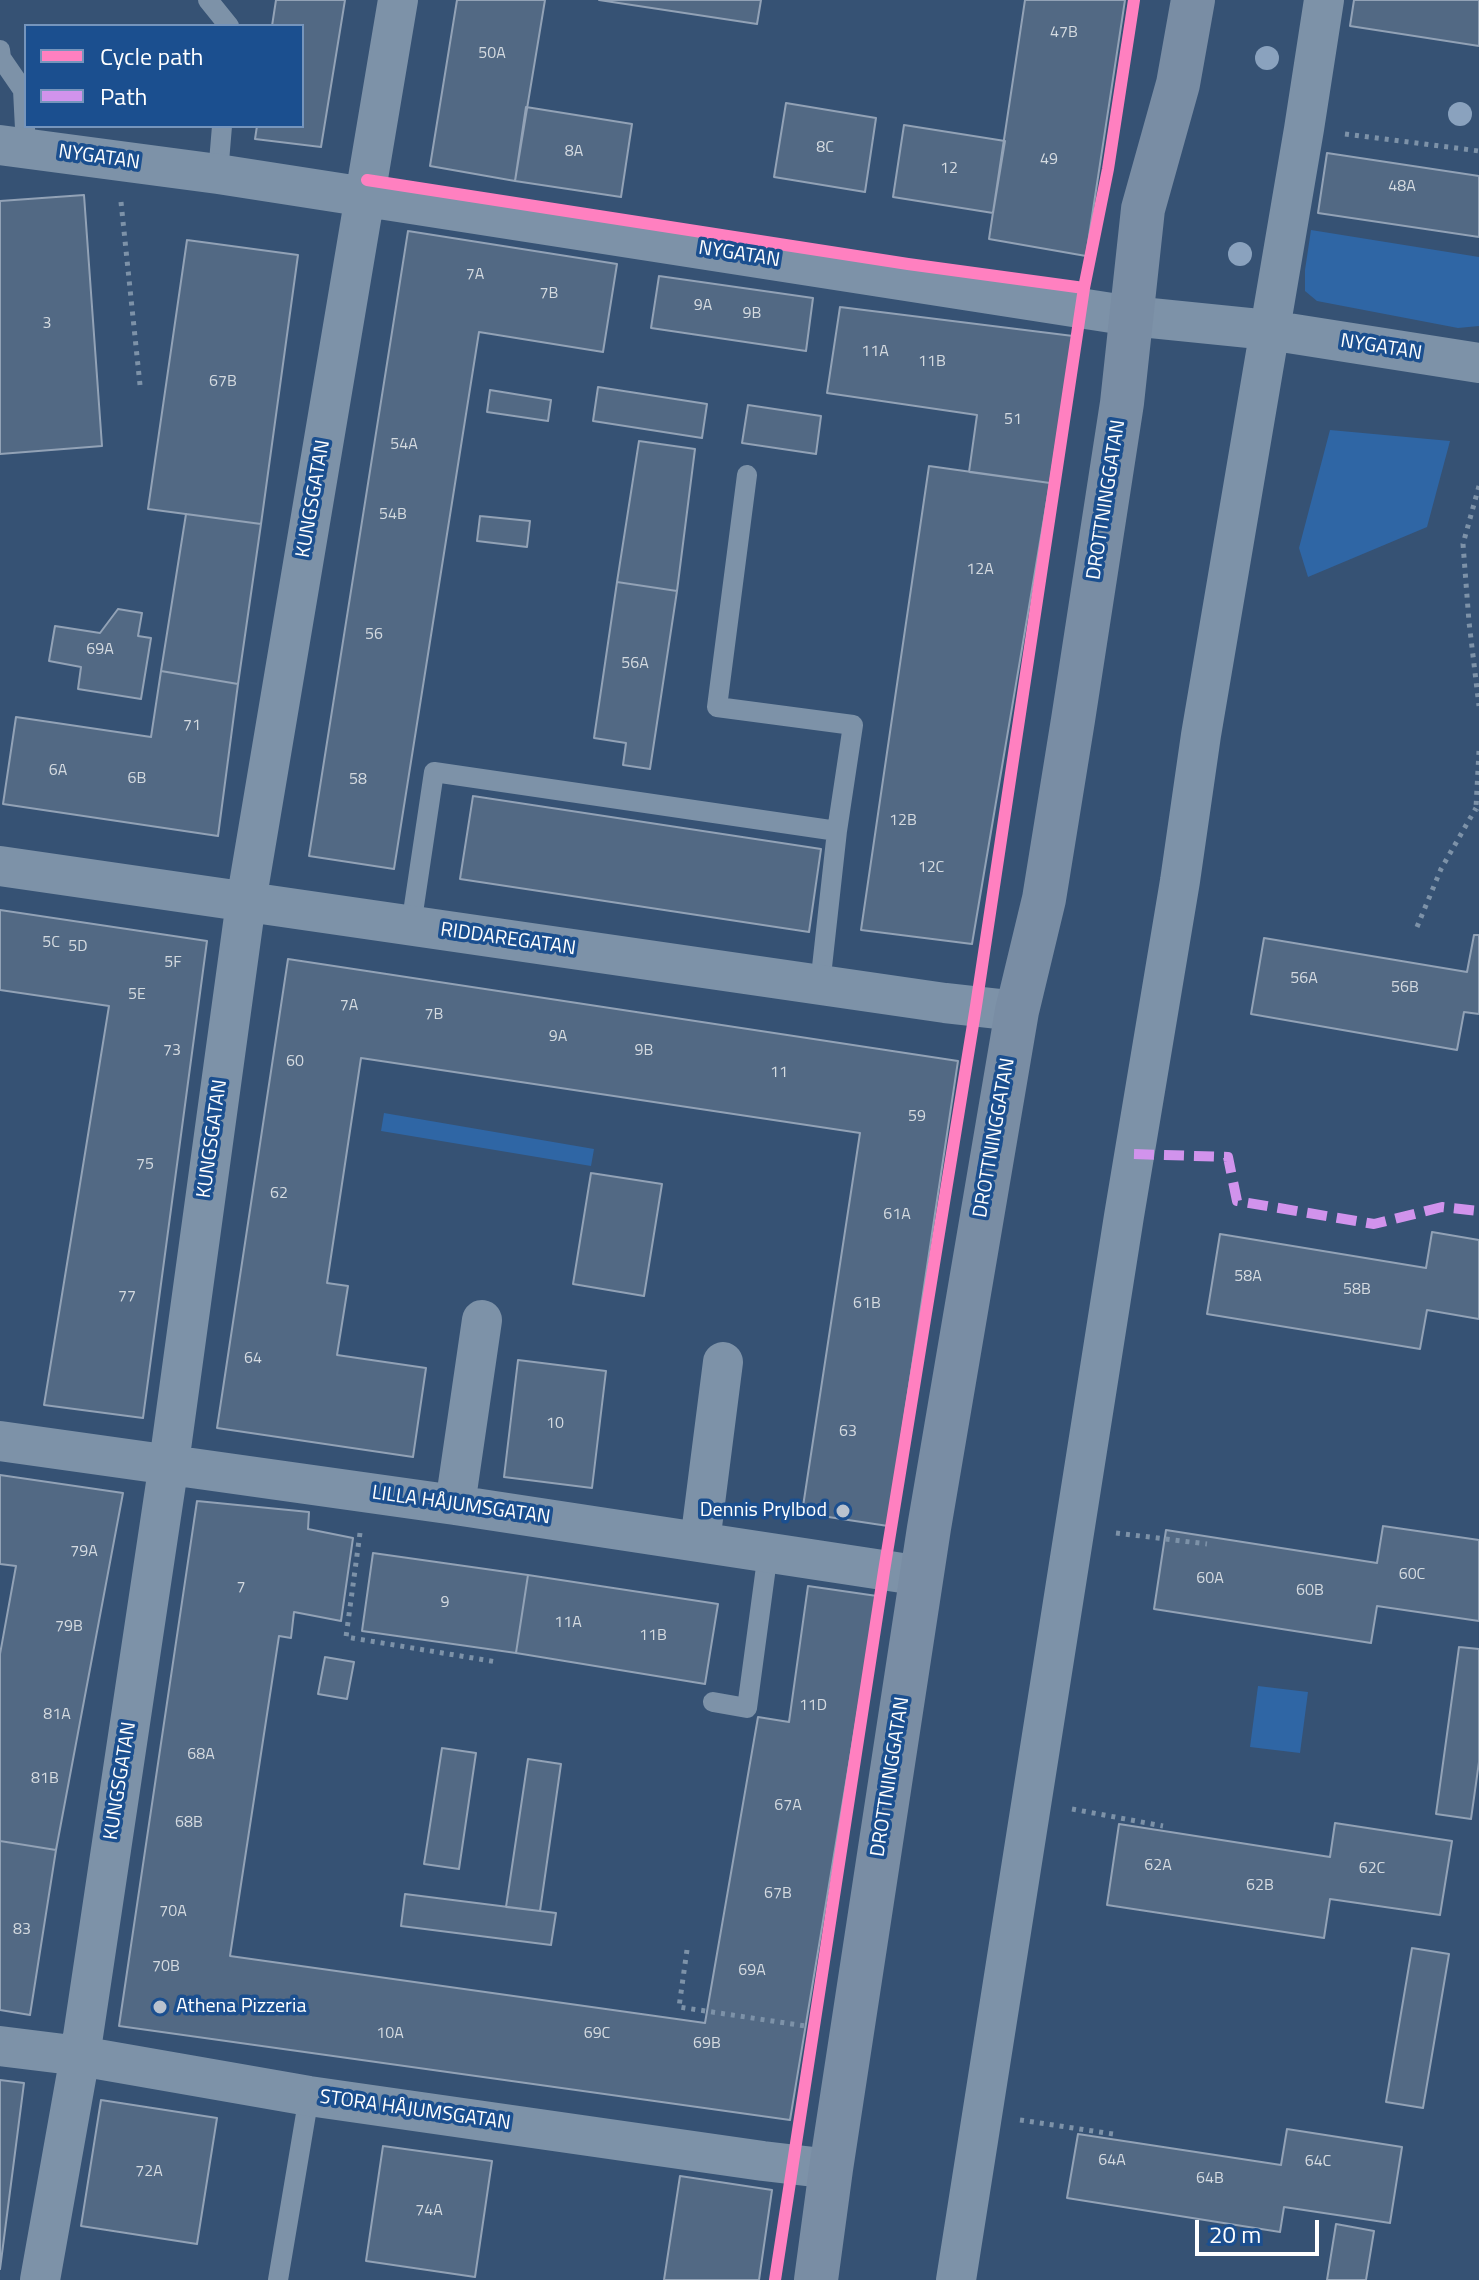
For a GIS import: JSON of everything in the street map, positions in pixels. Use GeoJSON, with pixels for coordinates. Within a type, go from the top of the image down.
{"type":"FeatureCollection","features":[{"type":"Feature","properties":{"kind":"street","name":"KUNGSGATAN"},"geometry":{"type":"LineString","coordinates":[[40,2280],[80,2056],[169,1463],[246,902],[398,0]]}},
{"type":"Feature","properties":{"kind":"street","name":"DROTTNINGGATAN"},"geometry":{"type":"LineString","coordinates":[[816,2280],[922,1576],[1017,1011],[1044,899],[1119,418],[1143,209],[1178,84],[1193,0]]}},
{"type":"Feature","properties":{"kind":"street"},"geometry":{"type":"LineString","coordinates":[[956,2280],[1201,735],[1324,0]]}},
{"type":"Feature","properties":{"kind":"street","name":"NYGATAN"},"geometry":{"type":"LineString","coordinates":[[13,147],[218,174],[1131,316],[1269,330],[1479,363]]}},
{"type":"Feature","properties":{"kind":"street","name":"RIDDAREGATAN"},"geometry":{"type":"LineString","coordinates":[[0,866],[1017,1011]]}},
{"type":"Feature","properties":{"kind":"street"},"geometry":{"type":"LineString","coordinates":[[455,1505],[482,1320]]}},
{"type":"Feature","properties":{"kind":"street"},"geometry":{"type":"LineString","coordinates":[[700,1542],[723,1362]]}},
{"type":"Feature","properties":{"kind":"street","name":"LILLA HÅJUMSGATAN"},"geometry":{"type":"LineString","coordinates":[[0,1441],[169,1463],[922,1576]]}},
{"type":"Feature","properties":{"kind":"street","name":"STORA HÅJUMSGATAN"},"geometry":{"type":"LineString","coordinates":[[0,2046],[80,2056],[309,2096],[831,2169]]}},
{"type":"Feature","properties":{"kind":"lane"},"geometry":{"type":"LineString","coordinates":[[208,0],[227,24]]}},
{"type":"Feature","properties":{"kind":"lane"},"geometry":{"type":"LineString","coordinates":[[0,50],[1,58],[23,90],[13,147]]}},
{"type":"Feature","properties":{"kind":"lane"},"geometry":{"type":"LineString","coordinates":[[218,174],[222,128]]}},
{"type":"Feature","properties":{"kind":"lane"},"geometry":{"type":"LineString","coordinates":[[747,475],[717,707],[853,725],[837,831],[820,985]]}},
{"type":"Feature","properties":{"kind":"lane"},"geometry":{"type":"LineString","coordinates":[[411,926],[434,772],[837,831]]}},
{"type":"Feature","properties":{"kind":"lane"},"geometry":{"type":"LineString","coordinates":[[713,1702],[747,1708],[768,1552]]}},
{"type":"Feature","properties":{"kind":"lane"},"geometry":{"type":"LineString","coordinates":[[278,2280],[309,2096]]}},
{"type":"Feature","properties":{"kind":"path"},"geometry":{"type":"LineString","coordinates":[[1304,129],[1479,151]]}},
{"type":"Feature","properties":{"kind":"path"},"geometry":{"type":"LineString","coordinates":[[117,161],[140,385]]}},
{"type":"Feature","properties":{"kind":"path"},"geometry":{"type":"LineString","coordinates":[[1479,486],[1463,544],[1479,706]]}},
{"type":"Feature","properties":{"kind":"path"},"geometry":{"type":"LineString","coordinates":[[1417,927],[1441,869],[1477,809],[1479,751]]}},
{"type":"Feature","properties":{"kind":"path"},"geometry":{"type":"LineString","coordinates":[[366,1492],[346,1637],[497,1662]]}},
{"type":"Feature","properties":{"kind":"path"},"geometry":{"type":"LineString","coordinates":[[1075,1528],[1207,1544]]}},
{"type":"Feature","properties":{"kind":"path"},"geometry":{"type":"LineString","coordinates":[[1032,1802],[1163,1826]]}},
{"type":"Feature","properties":{"kind":"path"},"geometry":{"type":"LineString","coordinates":[[687,1950],[679,2007],[852,2033]]}},
{"type":"Feature","properties":{"kind":"path"},"geometry":{"type":"LineString","coordinates":[[983,2115],[1113,2134]]}},
{"type":"Feature","properties":{"kind":"shaded area"},"geometry":{"type":"Polygon","coordinates":[[[1311,230],[1479,257],[1479,326],[1458,328],[1317,301],[1305,291],[1311,230]]]}},
{"type":"Feature","properties":{"kind":"shaded area"},"geometry":{"type":"Polygon","coordinates":[[[1330,430],[1450,441],[1427,527],[1308,577],[1299,548],[1330,430]]]}},
{"type":"Feature","properties":{"kind":"shaded area"},"geometry":{"type":"Polygon","coordinates":[[[384,1113],[594,1149],[591,1166],[381,1131],[384,1113]]]}},
{"type":"Feature","properties":{"kind":"shaded area"},"geometry":{"type":"Polygon","coordinates":[[[1258,1686],[1308,1692],[1300,1753],[1250,1747],[1258,1686]]]}},
{"type":"Feature","properties":{"kind":"building"},"geometry":{"type":"Polygon","coordinates":[[[276,0],[345,0],[321,147],[255,139],[257,128],[304,128],[304,24],[272,24],[276,0]]]}},
{"type":"Feature","properties":{"kind":"building"},"geometry":{"type":"Polygon","coordinates":[[[457,0],[545,0],[515,181],[430,166],[457,0]]]}},
{"type":"Feature","properties":{"kind":"building"},"geometry":{"type":"Polygon","coordinates":[[[599,0],[761,0],[757,24],[599,0]]]}},
{"type":"Feature","properties":{"kind":"building"},"geometry":{"type":"Polygon","coordinates":[[[1025,0],[1125,0],[1086,256],[989,239],[1025,0]]]}},
{"type":"Feature","properties":{"kind":"building"},"geometry":{"type":"Polygon","coordinates":[[[1354,0],[1479,0],[1479,46],[1350,26],[1354,0]]]}},
{"type":"Feature","properties":{"kind":"building"},"geometry":{"type":"Polygon","coordinates":[[[786,103],[876,118],[865,192],[774,177],[786,103]]]}},
{"type":"Feature","properties":{"kind":"building"},"geometry":{"type":"Polygon","coordinates":[[[526,107],[632,124],[621,197],[515,181],[526,107]]]}},
{"type":"Feature","properties":{"kind":"building"},"geometry":{"type":"Polygon","coordinates":[[[904,125],[1005,141],[993,213],[893,197],[904,125]]]}},
{"type":"Feature","properties":{"kind":"building"},"geometry":{"type":"Polygon","coordinates":[[[1327,153],[1479,176],[1479,237],[1318,213],[1327,153]]]}},
{"type":"Feature","properties":{"kind":"building"},"geometry":{"type":"Polygon","coordinates":[[[84,195],[102,446],[0,454],[0,201],[84,195]]]}},
{"type":"Feature","properties":{"kind":"building"},"geometry":{"type":"Polygon","coordinates":[[[408,231],[617,264],[603,352],[479,332],[394,869],[309,856],[408,231]]]}},
{"type":"Feature","properties":{"kind":"building"},"geometry":{"type":"Polygon","coordinates":[[[187,240],[298,255],[261,524],[148,509],[187,240]]]}},
{"type":"Feature","properties":{"kind":"building"},"geometry":{"type":"Polygon","coordinates":[[[659,276],[813,298],[806,351],[651,328],[659,276]]]}},
{"type":"Feature","properties":{"kind":"building"},"geometry":{"type":"Polygon","coordinates":[[[840,307],[1073,336],[1050,483],[969,472],[977,415],[827,393],[840,307]]]}},
{"type":"Feature","properties":{"kind":"building"},"geometry":{"type":"Polygon","coordinates":[[[598,387],[707,404],[702,438],[593,421],[598,387]]]}},
{"type":"Feature","properties":{"kind":"building"},"geometry":{"type":"Polygon","coordinates":[[[490,390],[551,400],[548,421],[487,412],[490,390]]]}},
{"type":"Feature","properties":{"kind":"building"},"geometry":{"type":"Polygon","coordinates":[[[748,405],[821,416],[816,454],[742,443],[748,405]]]}},
{"type":"Feature","properties":{"kind":"building"},"geometry":{"type":"Polygon","coordinates":[[[639,441],[695,449],[677,591],[617,582],[639,441]]]}},
{"type":"Feature","properties":{"kind":"building"},"geometry":{"type":"Polygon","coordinates":[[[929,466],[1050,483],[972,944],[861,930],[929,466]]]}},
{"type":"Feature","properties":{"kind":"building"},"geometry":{"type":"Polygon","coordinates":[[[186,514],[261,524],[238,684],[161,671],[186,514]]]}},
{"type":"Feature","properties":{"kind":"building"},"geometry":{"type":"Polygon","coordinates":[[[480,516],[530,521],[527,547],[477,541],[480,516]]]}},
{"type":"Feature","properties":{"kind":"building"},"geometry":{"type":"Polygon","coordinates":[[[617,582],[677,591],[650,769],[623,765],[626,743],[594,738],[617,582]]]}},
{"type":"Feature","properties":{"kind":"building"},"geometry":{"type":"Polygon","coordinates":[[[118,609],[142,613],[138,636],[151,638],[141,699],[78,689],[81,667],[49,661],[55,626],[100,633],[118,609]]]}},
{"type":"Feature","properties":{"kind":"building"},"geometry":{"type":"Polygon","coordinates":[[[161,671],[238,684],[218,836],[3,804],[16,717],[151,737],[161,671]]]}},
{"type":"Feature","properties":{"kind":"building"},"geometry":{"type":"Polygon","coordinates":[[[473,796],[821,849],[809,932],[460,879],[473,796]]]}},
{"type":"Feature","properties":{"kind":"building"},"geometry":{"type":"Polygon","coordinates":[[[0,910],[207,941],[143,1418],[44,1405],[109,1006],[0,990],[0,910]]]}},
{"type":"Feature","properties":{"kind":"building"},"geometry":{"type":"Polygon","coordinates":[[[1474,935],[1479,935],[1479,1014],[1464,1012],[1457,1050],[1251,1014],[1264,938],[1467,972],[1474,935]]]}},
{"type":"Feature","properties":{"kind":"building"},"geometry":{"type":"Polygon","coordinates":[[[288,959],[958,1061],[888,1526],[802,1513],[860,1133],[361,1058],[327,1283],[348,1286],[337,1355],[426,1368],[413,1457],[217,1428],[288,959]]]}},
{"type":"Feature","properties":{"kind":"building"},"geometry":{"type":"Polygon","coordinates":[[[591,1173],[662,1184],[644,1296],[573,1284],[591,1173]]]}},
{"type":"Feature","properties":{"kind":"building"},"geometry":{"type":"Polygon","coordinates":[[[1432,1232],[1479,1240],[1479,1319],[1427,1310],[1420,1349],[1207,1314],[1220,1234],[1426,1268],[1432,1232]]]}},
{"type":"Feature","properties":{"kind":"building"},"geometry":{"type":"Polygon","coordinates":[[[518,1360],[606,1371],[592,1488],[504,1477],[518,1360]]]}},
{"type":"Feature","properties":{"kind":"building"},"geometry":{"type":"Polygon","coordinates":[[[0,1475],[123,1493],[56,1850],[0,1841],[0,1654],[16,1566],[0,1564],[0,1475]]]}},
{"type":"Feature","properties":{"kind":"building"},"geometry":{"type":"Polygon","coordinates":[[[197,1501],[309,1512],[308,1529],[353,1538],[341,1621],[294,1612],[291,1638],[279,1636],[230,1956],[705,2023],[758,1717],[789,1722],[808,1586],[877,1596],[790,2120],[119,2026],[197,1501]]]}},
{"type":"Feature","properties":{"kind":"building"},"geometry":{"type":"Polygon","coordinates":[[[1383,1526],[1479,1540],[1479,1621],[1377,1606],[1371,1643],[1154,1609],[1166,1530],[1377,1563],[1383,1526]]]}},
{"type":"Feature","properties":{"kind":"building"},"geometry":{"type":"Polygon","coordinates":[[[373,1553],[528,1575],[516,1653],[362,1631],[373,1553]]]}},
{"type":"Feature","properties":{"kind":"building"},"geometry":{"type":"Polygon","coordinates":[[[528,1575],[718,1604],[705,1684],[516,1653],[528,1575]]]}},
{"type":"Feature","properties":{"kind":"building"},"geometry":{"type":"Polygon","coordinates":[[[1459,1647],[1479,1649],[1479,1762],[1471,1819],[1436,1814],[1459,1647]]]}},
{"type":"Feature","properties":{"kind":"building"},"geometry":{"type":"Polygon","coordinates":[[[325,1657],[354,1662],[347,1699],[318,1694],[325,1657]]]}},
{"type":"Feature","properties":{"kind":"building"},"geometry":{"type":"Polygon","coordinates":[[[442,1748],[476,1753],[459,1869],[424,1864],[442,1748]]]}},
{"type":"Feature","properties":{"kind":"building"},"geometry":{"type":"Polygon","coordinates":[[[528,1759],[561,1764],[540,1911],[506,1907],[528,1759]]]}},
{"type":"Feature","properties":{"kind":"building"},"geometry":{"type":"Polygon","coordinates":[[[1335,1823],[1452,1841],[1440,1915],[1330,1899],[1324,1938],[1107,1905],[1119,1824],[1330,1857],[1335,1823]]]}},
{"type":"Feature","properties":{"kind":"building"},"geometry":{"type":"Polygon","coordinates":[[[0,1841],[56,1850],[30,2015],[0,2010],[0,1841]]]}},
{"type":"Feature","properties":{"kind":"building"},"geometry":{"type":"Polygon","coordinates":[[[405,1894],[556,1913],[551,1945],[401,1926],[405,1894]]]}},
{"type":"Feature","properties":{"kind":"building"},"geometry":{"type":"Polygon","coordinates":[[[1412,1948],[1449,1954],[1423,2108],[1386,2102],[1412,1948]]]}},
{"type":"Feature","properties":{"kind":"building"},"geometry":{"type":"Polygon","coordinates":[[[0,2080],[24,2083],[0,2269],[0,2080]]]}},
{"type":"Feature","properties":{"kind":"building"},"geometry":{"type":"Polygon","coordinates":[[[101,2100],[217,2118],[197,2244],[81,2226],[101,2100]]]}},
{"type":"Feature","properties":{"kind":"building"},"geometry":{"type":"Polygon","coordinates":[[[1287,2129],[1402,2147],[1390,2223],[1284,2207],[1280,2232],[1067,2198],[1078,2134],[1281,2165],[1287,2129]]]}},
{"type":"Feature","properties":{"kind":"building"},"geometry":{"type":"Polygon","coordinates":[[[383,2146],[492,2161],[475,2277],[366,2261],[383,2146]]]}},
{"type":"Feature","properties":{"kind":"building"},"geometry":{"type":"Polygon","coordinates":[[[680,2176],[772,2190],[759,2280],[664,2280],[680,2176]]]}},
{"type":"Feature","properties":{"kind":"building"},"geometry":{"type":"Polygon","coordinates":[[[1336,2224],[1374,2231],[1366,2280],[1327,2280],[1336,2224]]]}},
{"type":"Feature","properties":{"kind":"marked path"},"geometry":{"type":"LineString","coordinates":[[1134,1154],[1228,1157],[1237,1201],[1374,1224],[1442,1207],[1479,1211]]}},
{"type":"Feature","properties":{"kind":"cycle path"},"geometry":{"type":"LineString","coordinates":[[775,2280],[884,1571],[976,1006],[1084,288],[1108,169],[1134,0]]}},
{"type":"Feature","properties":{"kind":"cycle path"},"geometry":{"type":"LineString","coordinates":[[367,180],[908,264],[1084,288]]}},
{"type":"Feature","properties":{"kind":"place","name":"Dennis Prylbod"},"geometry":{"type":"Point","coordinates":[843,1511]}},
{"type":"Feature","properties":{"kind":"place","name":"Athena Pizzeria"},"geometry":{"type":"Point","coordinates":[160,2007]}}]}
